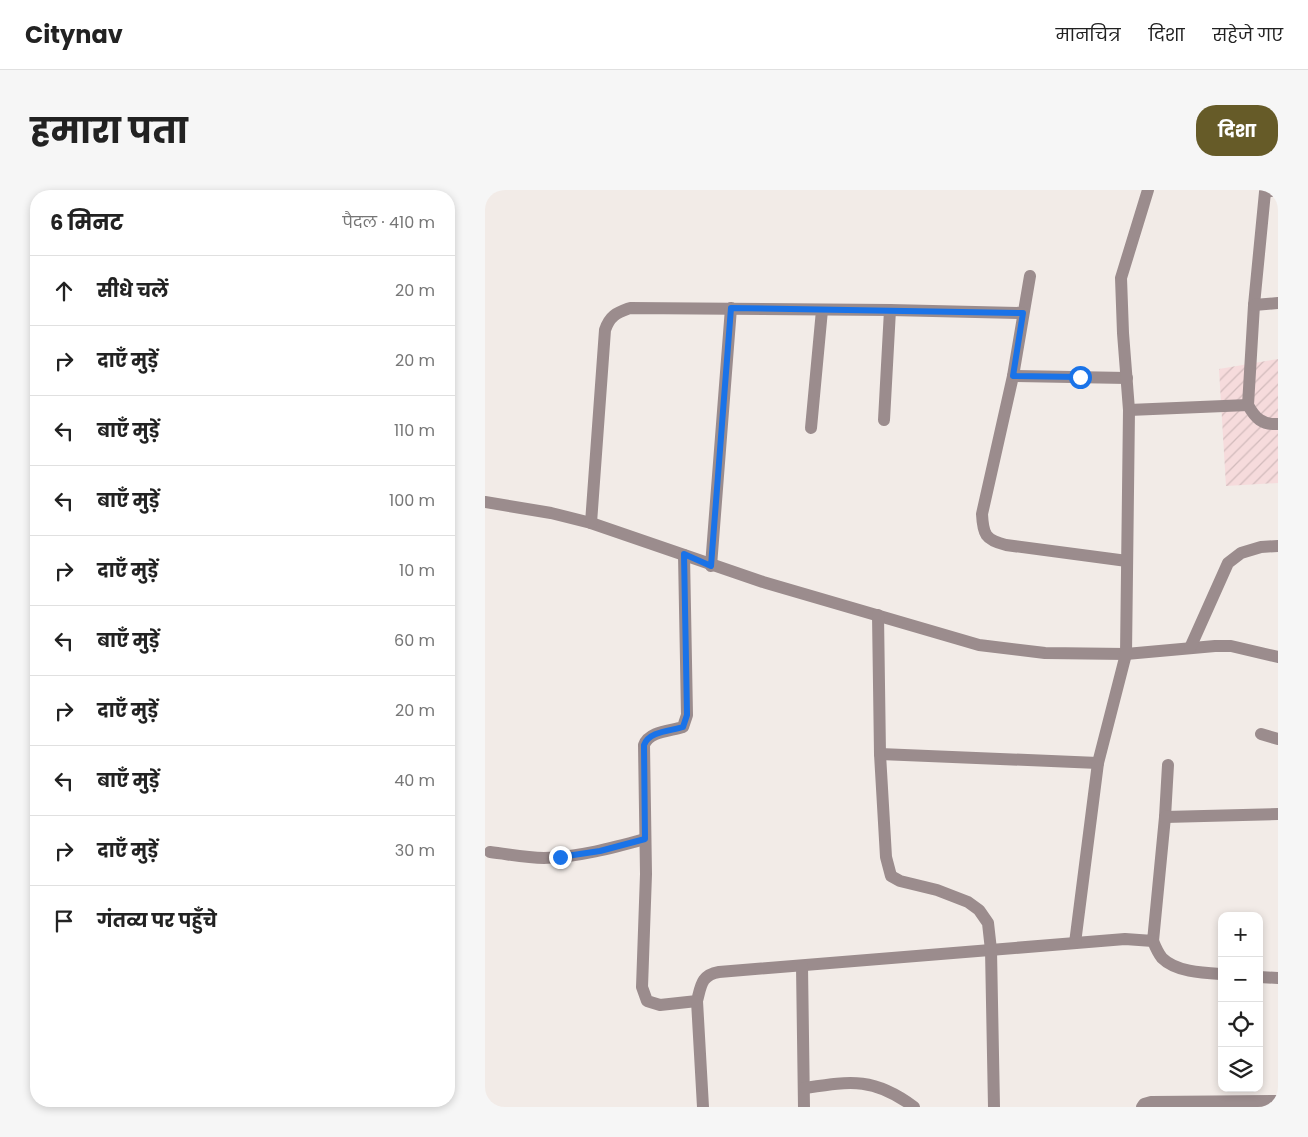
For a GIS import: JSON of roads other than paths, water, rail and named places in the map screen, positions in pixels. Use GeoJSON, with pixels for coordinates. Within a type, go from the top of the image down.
{"type":"FeatureCollection","features":[{"type":"Feature","properties":{"kind":"street"},"geometry":{"type":"LineString","coordinates":[[1075,943],[1098,763],[1126,654],[1129,410],[1121,278],[1148,190]]}},
{"type":"Feature","properties":{"kind":"street"},"geometry":{"type":"LineString","coordinates":[[1278,190],[1265,192],[1254,305],[1248,405],[1254,416],[1261,422],[1278,424]]}},
{"type":"Feature","properties":{"kind":"street"},"geometry":{"type":"LineString","coordinates":[[1029,276],[1013,376],[982,514],[986,536],[992,542],[1005,545],[1127,561]]}},
{"type":"Feature","properties":{"kind":"street"},"geometry":{"type":"LineString","coordinates":[[1254,305],[1278,303]]}},
{"type":"Feature","properties":{"kind":"street"},"geometry":{"type":"LineString","coordinates":[[591,523],[605,330],[608,320],[617,313],[630,308],[731,308],[1023,313]]}},
{"type":"Feature","properties":{"kind":"street"},"geometry":{"type":"LineString","coordinates":[[711,566],[731,308]]}},
{"type":"Feature","properties":{"kind":"street"},"geometry":{"type":"LineString","coordinates":[[811,428],[822,310]]}},
{"type":"Feature","properties":{"kind":"street"},"geometry":{"type":"LineString","coordinates":[[884,420],[890,310]]}},
{"type":"Feature","properties":{"kind":"street"},"geometry":{"type":"LineString","coordinates":[[1013,376],[1127,378]]}},
{"type":"Feature","properties":{"kind":"street"},"geometry":{"type":"LineString","coordinates":[[1129,410],[1248,405]]}},
{"type":"Feature","properties":{"kind":"street"},"geometry":{"type":"LineString","coordinates":[[485,502],[551,513],[591,523],[684,554],[711,566],[979,645],[1045,653],[1126,654],[1231,646],[1278,657]]}},
{"type":"Feature","properties":{"kind":"street"},"geometry":{"type":"LineString","coordinates":[[1190,648],[1228,563],[1241,553],[1261,547],[1278,546]]}},
{"type":"Feature","properties":{"kind":"street"},"geometry":{"type":"LineString","coordinates":[[684,554],[687,715],[683,727],[653,734],[646,740],[644,745],[646,874],[641,988],[647,1001],[660,1005],[697,1001]]}},
{"type":"Feature","properties":{"kind":"street"},"geometry":{"type":"LineString","coordinates":[[878,615],[880,754],[885,857],[891,876],[900,881],[937,890],[969,902],[979,910],[988,922],[991,950],[994,1107]]}},
{"type":"Feature","properties":{"kind":"street"},"geometry":{"type":"LineString","coordinates":[[1261,734],[1278,739]]}},
{"type":"Feature","properties":{"kind":"street"},"geometry":{"type":"LineString","coordinates":[[880,754],[1098,763]]}},
{"type":"Feature","properties":{"kind":"street"},"geometry":{"type":"LineString","coordinates":[[1168,765],[1153,941],[1160,956],[1167,962],[1192,970],[1218,973]]}},
{"type":"Feature","properties":{"kind":"street"},"geometry":{"type":"LineString","coordinates":[[1165,817],[1278,814]]}},
{"type":"Feature","properties":{"kind":"street"},"geometry":{"type":"LineString","coordinates":[[490,852],[541,858],[560,857],[600,851],[645,839]]}},
{"type":"Feature","properties":{"kind":"street"},"geometry":{"type":"LineString","coordinates":[[703,1107],[697,1001],[704,979],[711,974],[1125,939],[1153,941]]}},
{"type":"Feature","properties":{"kind":"street"},"geometry":{"type":"LineString","coordinates":[[802,966],[804,1107]]}},
{"type":"Feature","properties":{"kind":"street"},"geometry":{"type":"LineString","coordinates":[[1263,977],[1278,978]]}},
{"type":"Feature","properties":{"kind":"street"},"geometry":{"type":"LineString","coordinates":[[805,1088],[840,1083],[864,1084],[890,1091],[914,1107]]}},
{"type":"Feature","properties":{"kind":"street"},"geometry":{"type":"LineString","coordinates":[[1142,1107],[1144,1104],[1151,1102],[1278,1101]]}}]}
